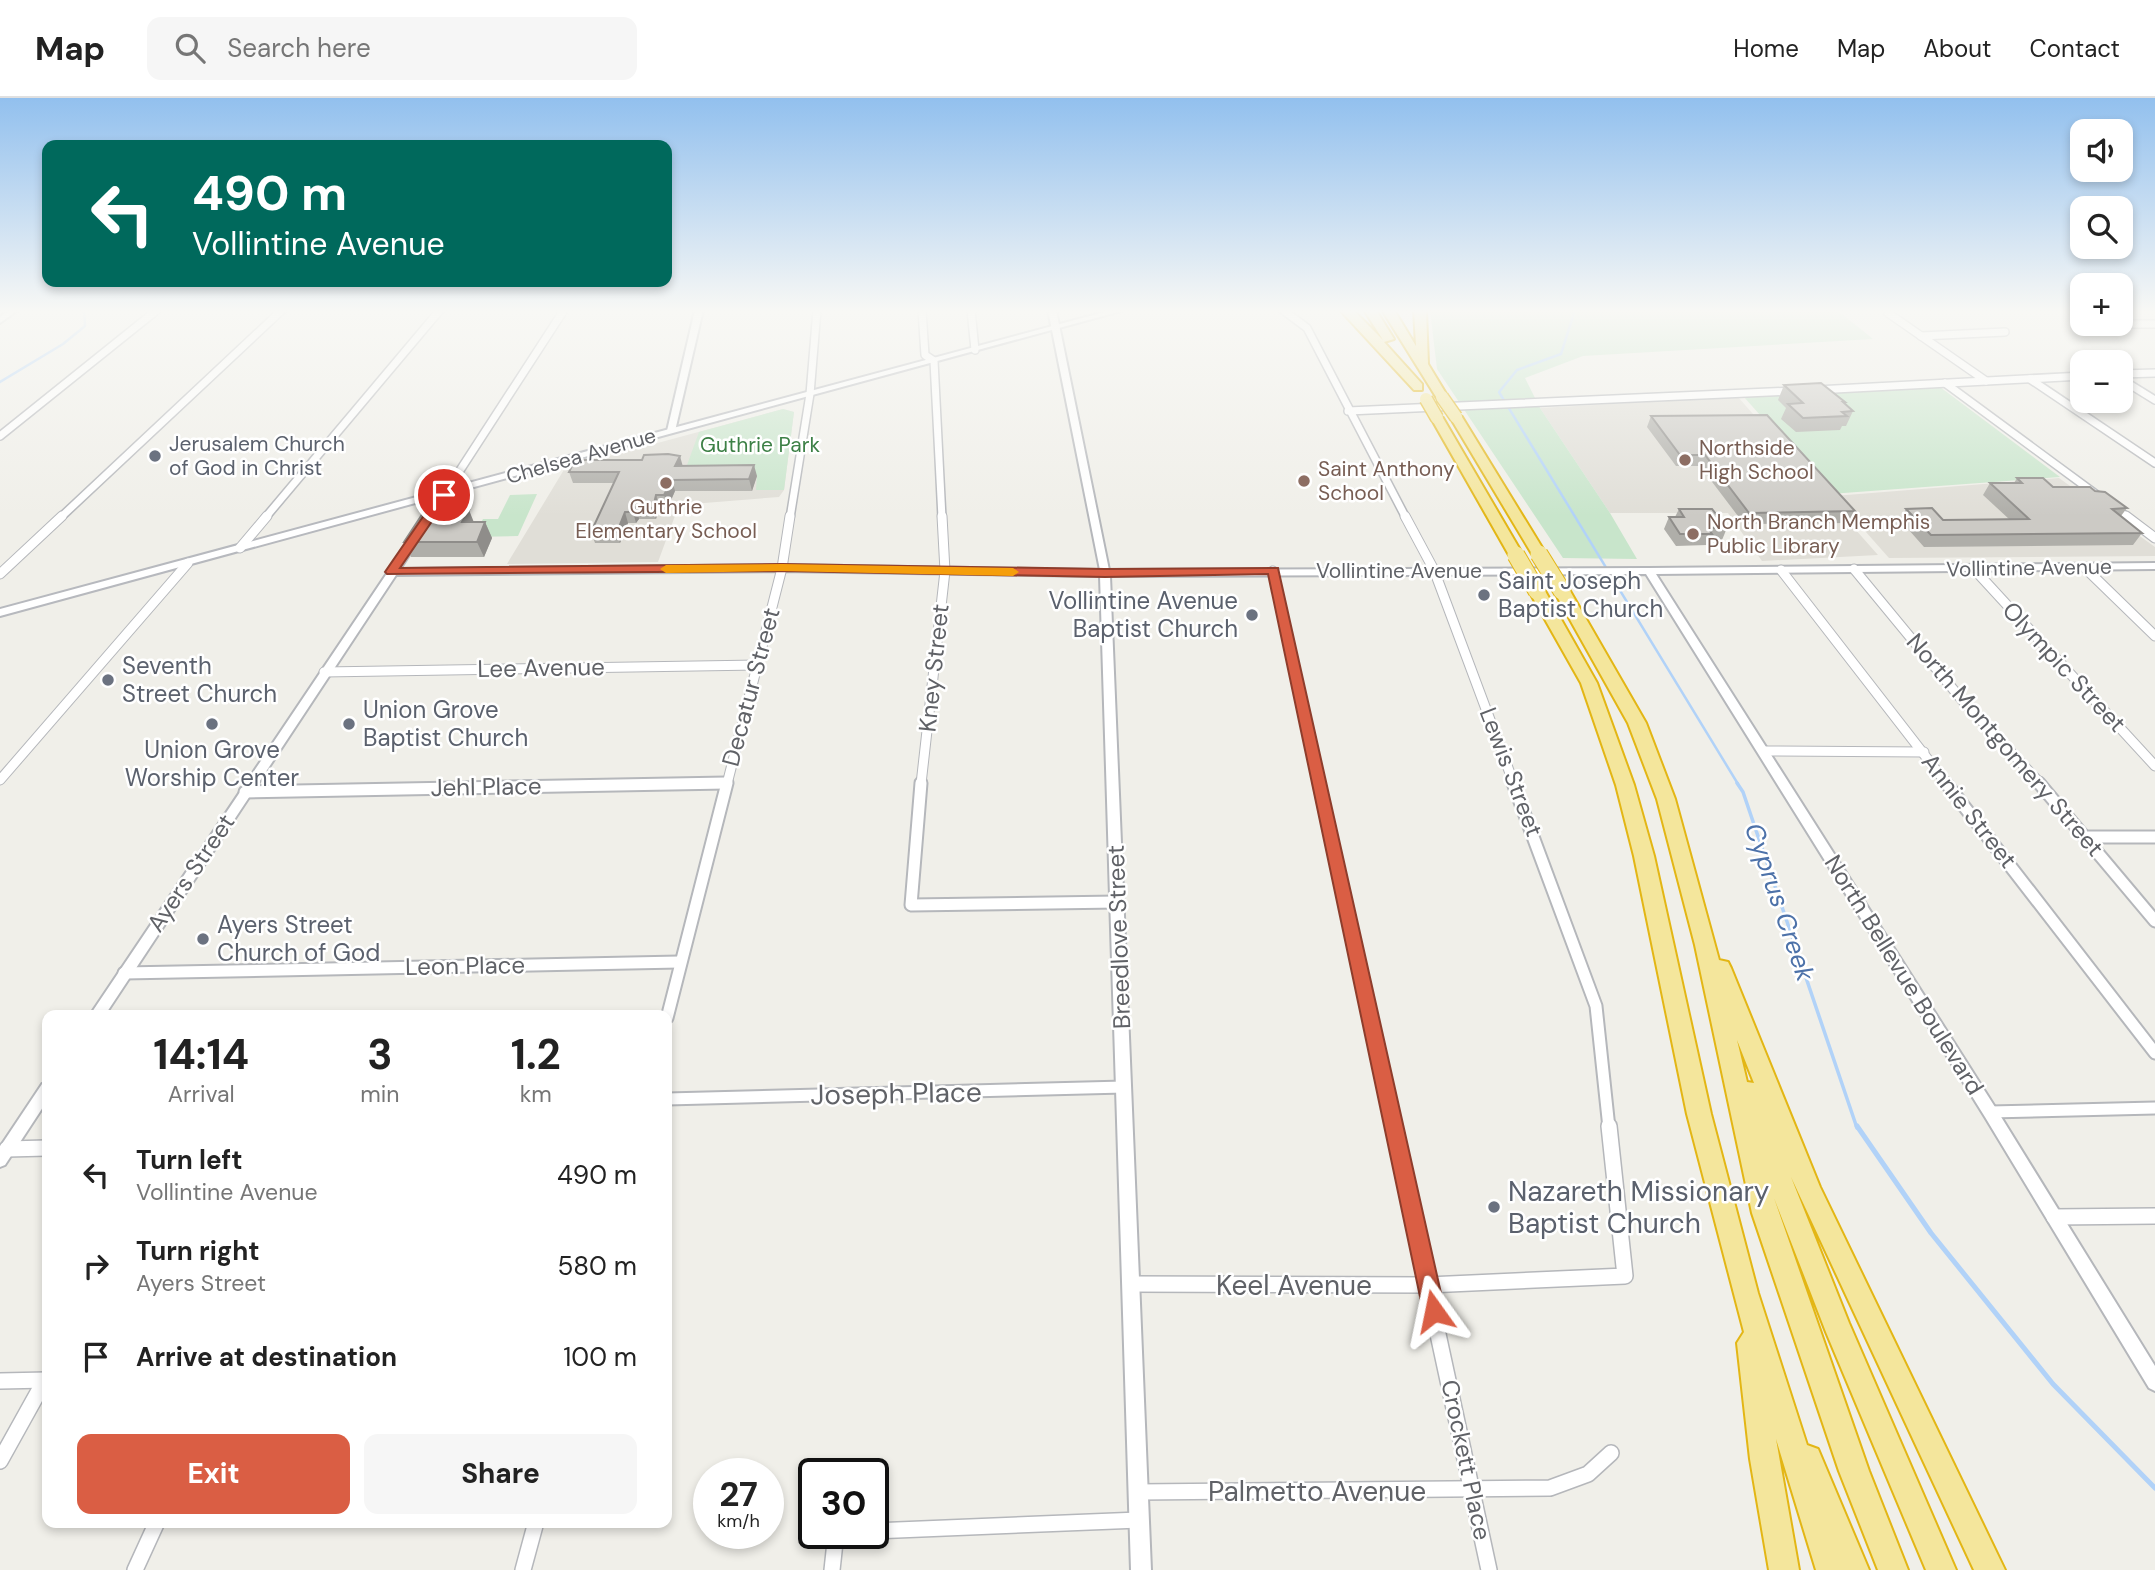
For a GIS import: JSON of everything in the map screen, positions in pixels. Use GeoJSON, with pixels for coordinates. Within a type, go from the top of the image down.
{"type":"FeatureCollection","features":[{"type":"Feature","properties":{"kind":"highway"},"geometry":{"type":"LineString","coordinates":[[1411,379],[1418,387]]}},
{"type":"Feature","properties":{"kind":"highway"},"geometry":{"type":"LineString","coordinates":[[1413,379],[1590,683],[1625,785],[1644,856],[1699,1114],[1745,1293],[1831,1570]]}},
{"type":"Feature","properties":{"kind":"highway"},"geometry":{"type":"LineString","coordinates":[[1432,379],[1562,591],[1637,723],[1666,799],[1696,909],[1765,1213],[1854,1471],[1893,1570]]}},
{"type":"Feature","properties":{"kind":"highway"},"geometry":{"type":"LineString","coordinates":[[1696,909],[1809,1191],[1990,1570]]}},
{"type":"Feature","properties":{"kind":"highway"},"geometry":{"type":"LineString","coordinates":[[1705,946],[1782,1189],[1823,1294],[1941,1570]]}},
{"type":"Feature","properties":{"kind":"highway"},"geometry":{"type":"LineString","coordinates":[[1745,1293],[1764,1460],[1784,1570]]}},
{"type":"Feature","properties":{"kind":"highway"},"geometry":{"type":"LineString","coordinates":[[1758,1335],[1854,1570]]}},
{"type":"Feature","properties":{"kind":"main road","name":"Chelsea Avenue"},"geometry":{"type":"LineString","coordinates":[[0,612],[444,495],[868,379]]}},
{"type":"Feature","properties":{"kind":"street"},"geometry":{"type":"LineString","coordinates":[[0,436],[72,379]]}},
{"type":"Feature","properties":{"kind":"street"},"geometry":{"type":"LineString","coordinates":[[0,574],[209,379]]}},
{"type":"Feature","properties":{"kind":"street"},"geometry":{"type":"LineString","coordinates":[[240,548],[382,379]]}},
{"type":"Feature","properties":{"kind":"street","name":"Ayers Street"},"geometry":{"type":"LineString","coordinates":[[100,1010],[519,379]]}},
{"type":"Feature","properties":{"kind":"street"},"geometry":{"type":"LineString","coordinates":[[671,431],[683,379]]}},
{"type":"Feature","properties":{"kind":"street","name":"Decatur Street"},"geometry":{"type":"LineString","coordinates":[[669,1010],[782,568],[811,379]]}},
{"type":"Feature","properties":{"kind":"street","name":"Kney Street"},"geometry":{"type":"LineString","coordinates":[[935,379],[945,571],[915,842],[911,905],[1117,902]]}},
{"type":"Feature","properties":{"kind":"street","name":"Breedlove Street"},"geometry":{"type":"LineString","coordinates":[[1066,379],[1105,573],[1141,1570]]}},
{"type":"Feature","properties":{"kind":"street","name":"Lewis Street"},"geometry":{"type":"LineString","coordinates":[[1332,379],[1434,570],[1596,1006],[1625,1276]]}},
{"type":"Feature","properties":{"kind":"street"},"geometry":{"type":"LineString","coordinates":[[1983,379],[1986,381]]}},
{"type":"Feature","properties":{"kind":"street"},"geometry":{"type":"LineString","coordinates":[[2030,379],[2155,463]]}},
{"type":"Feature","properties":{"kind":"street"},"geometry":{"type":"LineString","coordinates":[[1348,411],[2035,379]]}},
{"type":"Feature","properties":{"kind":"street"},"geometry":{"type":"LineString","coordinates":[[1945,383],[2155,538]]}},
{"type":"Feature","properties":{"kind":"street"},"geometry":{"type":"LineString","coordinates":[[2133,385],[2155,400]]}},
{"type":"Feature","properties":{"kind":"street"},"geometry":{"type":"LineString","coordinates":[[0,780],[188,563]]}},
{"type":"Feature","properties":{"kind":"street","name":"Vollintine Avenue"},"geometry":{"type":"LineString","coordinates":[[391,572],[782,568],[1105,573],[2155,566]]}},
{"type":"Feature","properties":{"kind":"street","name":"Olympic Street"},"geometry":{"type":"LineString","coordinates":[[1973,568],[2155,766]]}},
{"type":"Feature","properties":{"kind":"street"},"geometry":{"type":"LineString","coordinates":[[2085,568],[2155,636]]}},
{"type":"Feature","properties":{"kind":"street","name":"North Montgomery Street"},"geometry":{"type":"LineString","coordinates":[[1854,569],[1962,700],[2015,754],[2155,921]]}},
{"type":"Feature","properties":{"kind":"street","name":"Crockett Place"},"geometry":{"type":"LineString","coordinates":[[1273,570],[1474,1490],[1489,1570]]}},
{"type":"Feature","properties":{"kind":"street","name":"Annie Street"},"geometry":{"type":"LineString","coordinates":[[1781,570],[2155,1053]]}},
{"type":"Feature","properties":{"kind":"street","name":"North Bellevue Boulevard"},"geometry":{"type":"LineString","coordinates":[[1649,571],[1990,1112],[2155,1382]]}},
{"type":"Feature","properties":{"kind":"street","name":"Lee Avenue"},"geometry":{"type":"LineString","coordinates":[[324,672],[758,665]]}},
{"type":"Feature","properties":{"kind":"street"},"geometry":{"type":"LineString","coordinates":[[1764,751],[1924,752]]}},
{"type":"Feature","properties":{"kind":"street","name":"Jehl Place"},"geometry":{"type":"LineString","coordinates":[[245,792],[726,783]]}},
{"type":"Feature","properties":{"kind":"street"},"geometry":{"type":"LineString","coordinates":[[2085,837],[2155,837]]}},
{"type":"Feature","properties":{"kind":"street","name":"Leon Place"},"geometry":{"type":"LineString","coordinates":[[124,973],[679,962]]}},
{"type":"Feature","properties":{"kind":"street","name":"Joseph Place"},"geometry":{"type":"LineString","coordinates":[[672,1099],[1124,1087]]}},
{"type":"Feature","properties":{"kind":"street"},"geometry":{"type":"LineString","coordinates":[[4,1155],[42,1097]]}},
{"type":"Feature","properties":{"kind":"street"},"geometry":{"type":"LineString","coordinates":[[1990,1112],[2155,1108]]}},
{"type":"Feature","properties":{"kind":"street"},"geometry":{"type":"LineString","coordinates":[[4,1155],[42,1149]]}},
{"type":"Feature","properties":{"kind":"street"},"geometry":{"type":"LineString","coordinates":[[2054,1217],[2155,1216]]}},
{"type":"Feature","properties":{"kind":"street","name":"Keel Avenue"},"geometry":{"type":"LineString","coordinates":[[1131,1284],[1428,1285],[1625,1276]]}},
{"type":"Feature","properties":{"kind":"street"},"geometry":{"type":"LineString","coordinates":[[0,1381],[42,1380]]}},
{"type":"Feature","properties":{"kind":"street"},"geometry":{"type":"LineString","coordinates":[[0,1461],[42,1387]]}},
{"type":"Feature","properties":{"kind":"street","name":"Palmetto Avenue"},"geometry":{"type":"LineString","coordinates":[[1138,1492],[1550,1488],[1588,1474],[1611,1453]]}},
{"type":"Feature","properties":{"kind":"street"},"geometry":{"type":"LineString","coordinates":[[889,1530],[1139,1520]]}},
{"type":"Feature","properties":{"kind":"street"},"geometry":{"type":"LineString","coordinates":[[135,1570],[154,1528]]}},
{"type":"Feature","properties":{"kind":"street"},"geometry":{"type":"LineString","coordinates":[[523,1570],[534,1528]]}},
{"type":"Feature","properties":{"kind":"street"},"geometry":{"type":"LineString","coordinates":[[832,1570],[834,1549]]}},
{"type":"Feature","properties":{"kind":"shaded area","name":"Northside High School"},"geometry":{"type":"Polygon","coordinates":[[[1738,397],[1878,555],[1762,561],[1728,513],[1610,513],[1540,408],[1738,397]]]}},
{"type":"Feature","properties":{"kind":"shaded area"},"geometry":{"type":"Polygon","coordinates":[[[783,409],[794,412],[784,490],[779,497],[679,505],[658,562],[507,564],[565,468],[783,409]]]}},
{"type":"Feature","properties":{"kind":"shaded area"},"geometry":{"type":"Polygon","coordinates":[[[2059,478],[2155,547],[2155,556],[1889,558],[1834,496],[2059,478]]]}},
{"type":"Feature","properties":{"kind":"green space"},"geometry":{"type":"Polygon","coordinates":[[[1443,379],[1525,379],[1540,408],[1610,513],[1637,559],[1563,558],[1443,379]]]}},
{"type":"Feature","properties":{"kind":"green space"},"geometry":{"type":"Polygon","coordinates":[[[1940,387],[2060,477],[1830,494],[1744,397],[1940,387]]]}},
{"type":"Feature","properties":{"kind":"green space","name":"Guthrie Park"},"geometry":{"type":"Polygon","coordinates":[[[783,409],[794,412],[784,490],[756,490],[757,475],[683,476],[699,432],[783,409]]]}},
{"type":"Feature","properties":{"kind":"green space"},"geometry":{"type":"Polygon","coordinates":[[[537,494],[518,536],[473,537],[483,519],[498,519],[510,495],[537,494]]]}},
{"type":"Feature","properties":{"kind":"building"},"geometry":{"type":"Polygon","coordinates":[[[1821,383],[1853,411],[1842,412],[1847,416],[1803,418],[1788,404],[1803,403],[1784,385],[1821,383]]]}},
{"type":"Feature","properties":{"kind":"building","name":"Northside High School"},"geometry":{"type":"Polygon","coordinates":[[[1767,415],[1855,511],[1749,513],[1705,455],[1680,455],[1651,416],[1767,415]]]}},
{"type":"Feature","properties":{"kind":"building"},"geometry":{"type":"Polygon","coordinates":[[[644,455],[680,456],[675,466],[754,465],[749,479],[672,480],[664,495],[656,495],[653,508],[636,507],[633,512],[625,512],[617,532],[591,532],[619,472],[569,472],[575,460],[642,460],[644,455]]]}},
{"type":"Feature","properties":{"kind":"building"},"geometry":{"type":"Polygon","coordinates":[[[2017,478],[2043,478],[2053,487],[2090,487],[2095,491],[2105,492],[2127,508],[2112,509],[2142,533],[1931,535],[1906,509],[1932,508],[1943,520],[2029,519],[1990,483],[2022,483],[2017,478]]]}},
{"type":"Feature","properties":{"kind":"building"},"geometry":{"type":"Polygon","coordinates":[[[1679,509],[1712,509],[1727,528],[1708,528],[1712,534],[1680,534],[1669,517],[1684,517],[1679,509]]]}},
{"type":"Feature","properties":{"kind":"building"},"geometry":{"type":"Polygon","coordinates":[[[425,510],[469,510],[462,522],[485,522],[477,542],[404,542],[425,510]]]}},
{"type":"Feature","properties":{"kind":"waterway"},"geometry":{"type":"LineString","coordinates":[[0,382],[5,379]]}},
{"type":"Feature","properties":{"kind":"waterway","name":"Cyprus Creek"},"geometry":{"type":"LineString","coordinates":[[1510,379],[1499,392],[1738,784]]}},
{"type":"Feature","properties":{"kind":"waterway","name":"Cyprus Creek"},"geometry":{"type":"LineString","coordinates":[[1737,783],[1743,792],[1857,1128]]}},
{"type":"Feature","properties":{"kind":"waterway","name":"Cyprus Creek"},"geometry":{"type":"LineString","coordinates":[[1857,1126],[1931,1233],[2053,1384],[2155,1488]]}},
{"type":"Feature","properties":{"kind":"slow traffic"},"geometry":{"type":"LineString","coordinates":[[666,569],[1013,572]]}},
{"type":"Feature","properties":{"kind":"place","name":"Jerusalem Church of God in Christ"},"geometry":{"type":"Point","coordinates":[155,456]}},
{"type":"Feature","properties":{"kind":"place","name":"Northside High School"},"geometry":{"type":"Point","coordinates":[1685,460]}},
{"type":"Feature","properties":{"kind":"place","name":"Saint Anthony School"},"geometry":{"type":"Point","coordinates":[1304,481]}},
{"type":"Feature","properties":{"kind":"place","name":"Guthrie Elementary School"},"geometry":{"type":"Point","coordinates":[666,483]}},
{"type":"Feature","properties":{"kind":"place","name":"North Branch Memphis Public Library"},"geometry":{"type":"Point","coordinates":[1693,534]}},
{"type":"Feature","properties":{"kind":"place","name":"Saint Joseph Baptist Church"},"geometry":{"type":"Point","coordinates":[1484,595]}},
{"type":"Feature","properties":{"kind":"place","name":"Vollintine Avenue Baptist Church"},"geometry":{"type":"Point","coordinates":[1252,615]}},
{"type":"Feature","properties":{"kind":"place","name":"Seventh Street Church"},"geometry":{"type":"Point","coordinates":[108,680]}},
{"type":"Feature","properties":{"kind":"place","name":"Union Grove Worship Center"},"geometry":{"type":"Point","coordinates":[212,724]}},
{"type":"Feature","properties":{"kind":"place","name":"Union Grove Baptist Church"},"geometry":{"type":"Point","coordinates":[349,724]}},
{"type":"Feature","properties":{"kind":"place","name":"Ayers Street Church of God"},"geometry":{"type":"Point","coordinates":[203,939]}},
{"type":"Feature","properties":{"kind":"place","name":"Nazareth Missionary Baptist Church"},"geometry":{"type":"Point","coordinates":[1494,1207]}},
{"type":"Feature","properties":{"kind":"route"},"geometry":{"type":"LineString","coordinates":[[444,495],[391,572],[782,568],[1105,573],[1273,570],[1434,1311]]}}]}
